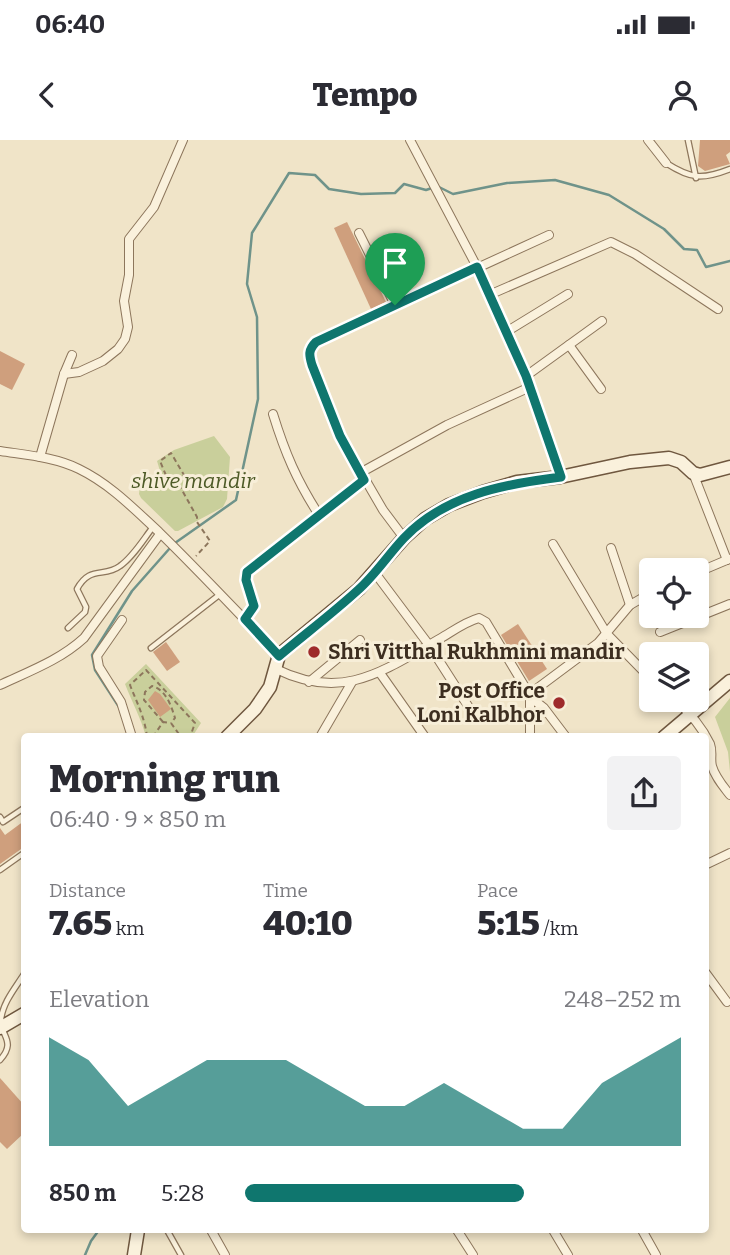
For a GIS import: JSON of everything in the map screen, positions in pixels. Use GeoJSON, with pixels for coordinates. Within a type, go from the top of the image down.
{"type":"FeatureCollection","features":[{"type":"Feature","properties":{"kind":"street"},"geometry":{"type":"LineString","coordinates":[[64,374],[79,372],[103,361],[118,349],[125,339],[128,327],[124,301],[129,275],[129,239],[154,207],[183,140]]}},
{"type":"Feature","properties":{"kind":"street"},"geometry":{"type":"LineString","coordinates":[[410,140],[477,267],[526,376],[561,477]]}},
{"type":"Feature","properties":{"kind":"street"},"geometry":{"type":"LineString","coordinates":[[648,140],[666,163]]}},
{"type":"Feature","properties":{"kind":"street"},"geometry":{"type":"LineString","coordinates":[[359,233],[395,305]]}},
{"type":"Feature","properties":{"kind":"street"},"geometry":{"type":"LineString","coordinates":[[404,538],[362,477],[340,436],[309,354],[310,347],[549,235]]}},
{"type":"Feature","properties":{"kind":"street"},"geometry":{"type":"LineString","coordinates":[[489,295],[611,242],[635,254],[718,309]]}},
{"type":"Feature","properties":{"kind":"street"},"geometry":{"type":"LineString","coordinates":[[506,332],[568,294]]}},
{"type":"Feature","properties":{"kind":"street"},"geometry":{"type":"LineString","coordinates":[[526,376],[602,321]]}},
{"type":"Feature","properties":{"kind":"street"},"geometry":{"type":"LineString","coordinates":[[569,345],[601,390]]}},
{"type":"Feature","properties":{"kind":"street"},"geometry":{"type":"LineString","coordinates":[[40,457],[72,355]]}},
{"type":"Feature","properties":{"kind":"street"},"geometry":{"type":"LineString","coordinates":[[245,619],[254,606],[246,580],[247,572],[362,477],[447,425],[530,387]]}},
{"type":"Feature","properties":{"kind":"street"},"geometry":{"type":"LineString","coordinates":[[273,414],[285,454],[319,515]]}},
{"type":"Feature","properties":{"kind":"street"},"geometry":{"type":"LineString","coordinates":[[0,451],[40,457],[77,468],[101,482],[128,502],[181,552],[279,656]]}},
{"type":"Feature","properties":{"kind":"street"},"geometry":{"type":"LineString","coordinates":[[231,733],[255,709],[270,687],[279,656],[359,589],[404,538],[425,519],[449,505],[483,492],[517,482],[561,477],[630,462],[669,458],[681,462],[693,474],[728,560],[709,568]]}},
{"type":"Feature","properties":{"kind":"street"},"geometry":{"type":"LineString","coordinates":[[693,474],[700,475],[730,467]]}},
{"type":"Feature","properties":{"kind":"street"},"geometry":{"type":"LineString","coordinates":[[0,685],[56,659],[84,638],[164,537]]}},
{"type":"Feature","properties":{"kind":"street"},"geometry":{"type":"LineString","coordinates":[[553,544],[607,634],[639,667]]}},
{"type":"Feature","properties":{"kind":"street"},"geometry":{"type":"LineString","coordinates":[[611,548],[630,605]]}},
{"type":"Feature","properties":{"kind":"street"},"geometry":{"type":"LineString","coordinates":[[375,573],[429,645],[468,706]]}},
{"type":"Feature","properties":{"kind":"street"},"geometry":{"type":"LineString","coordinates":[[530,693],[607,634],[630,605],[639,600]]}},
{"type":"Feature","properties":{"kind":"street"},"geometry":{"type":"LineString","coordinates":[[660,632],[730,604]]}},
{"type":"Feature","properties":{"kind":"street"},"geometry":{"type":"LineString","coordinates":[[276,669],[309,682],[362,681],[479,618],[486,622],[525,687],[563,733]]}},
{"type":"Feature","properties":{"kind":"street"},"geometry":{"type":"LineString","coordinates":[[122,621],[97,656],[99,667],[121,702],[131,733]]}},
{"type":"Feature","properties":{"kind":"street"},"geometry":{"type":"LineString","coordinates":[[309,682],[360,640]]}},
{"type":"Feature","properties":{"kind":"street"},"geometry":{"type":"LineString","coordinates":[[380,673],[422,733]]}},
{"type":"Feature","properties":{"kind":"street"},"geometry":{"type":"LineString","coordinates":[[669,733],[730,681]]}},
{"type":"Feature","properties":{"kind":"street"},"geometry":{"type":"LineString","coordinates":[[322,733],[352,682]]}},
{"type":"Feature","properties":{"kind":"street"},"geometry":{"type":"LineString","coordinates":[[530,693],[530,733]]}},
{"type":"Feature","properties":{"kind":"street"},"geometry":{"type":"LineString","coordinates":[[687,712],[701,733]]}},
{"type":"Feature","properties":{"kind":"street"},"geometry":{"type":"LineString","coordinates":[[709,766],[730,795]]}},
{"type":"Feature","properties":{"kind":"street"},"geometry":{"type":"LineString","coordinates":[[709,863],[730,853]]}},
{"type":"Feature","properties":{"kind":"street"},"geometry":{"type":"LineString","coordinates":[[709,977],[727,1002]]}},
{"type":"Feature","properties":{"kind":"street"},"geometry":{"type":"LineString","coordinates":[[1,1027],[21,1015]]}},
{"type":"Feature","properties":{"kind":"street"},"geometry":{"type":"LineString","coordinates":[[134,1255],[138,1233]]}},
{"type":"Feature","properties":{"kind":"street"},"geometry":{"type":"LineString","coordinates":[[213,1233],[225,1255]]}},
{"type":"Feature","properties":{"kind":"street"},"geometry":{"type":"LineString","coordinates":[[459,1233],[473,1255]]}},
{"type":"Feature","properties":{"kind":"street"},"geometry":{"type":"LineString","coordinates":[[555,1233],[568,1255]]}},
{"type":"Feature","properties":{"kind":"street"},"geometry":{"type":"LineString","coordinates":[[644,1233],[656,1255]]}},
{"type":"Feature","properties":{"kind":"lane"},"geometry":{"type":"LineString","coordinates":[[688,140],[696,178]]}},
{"type":"Feature","properties":{"kind":"lane"},"geometry":{"type":"LineString","coordinates":[[666,163],[696,178],[730,169]]}},
{"type":"Feature","properties":{"kind":"lane"},"geometry":{"type":"LineString","coordinates":[[68,628],[85,612],[86,607],[77,589],[79,584],[94,572],[112,571],[123,564],[153,527]]}},
{"type":"Feature","properties":{"kind":"lane"},"geometry":{"type":"LineString","coordinates":[[151,648],[220,594]]}},
{"type":"Feature","properties":{"kind":"lane"},"geometry":{"type":"LineString","coordinates":[[0,817],[3,822],[21,810]]}},
{"type":"Feature","properties":{"kind":"lane"},"geometry":{"type":"LineString","coordinates":[[0,870],[21,855]]}},
{"type":"Feature","properties":{"kind":"lane"},"geometry":{"type":"LineString","coordinates":[[0,1059],[9,1041],[1,1027],[1,1019],[21,979]]}},
{"type":"Feature","properties":{"kind":"lane"},"geometry":{"type":"LineString","coordinates":[[169,1233],[181,1255]]}},
{"type":"Feature","properties":{"kind":"path"},"geometry":{"type":"LineString","coordinates":[[171,453],[184,475],[178,483],[170,485],[160,461],[171,453]]}},
{"type":"Feature","properties":{"kind":"path"},"geometry":{"type":"LineString","coordinates":[[178,483],[197,522],[210,541],[191,562]]}},
{"type":"Feature","properties":{"kind":"path"},"geometry":{"type":"LineString","coordinates":[[146,733],[144,716],[130,685],[146,670],[195,723],[191,733]]}},
{"type":"Feature","properties":{"kind":"path"},"geometry":{"type":"LineString","coordinates":[[171,723],[175,718],[172,705],[158,688],[152,686],[145,692],[144,700],[157,718],[171,723],[178,733]]}},
{"type":"Feature","properties":{"kind":"path"},"geometry":{"type":"LineString","coordinates":[[156,733],[163,722]]}},
{"type":"Feature","properties":{"kind":"green space","name":"shive mandir"},"geometry":{"type":"Polygon","coordinates":[[[214,436],[230,457],[227,499],[223,507],[175,531],[141,498],[140,485],[160,471],[157,461],[174,450],[214,436]]]}},
{"type":"Feature","properties":{"kind":"green space"},"geometry":{"type":"Polygon","coordinates":[[[146,664],[201,723],[195,733],[145,733],[125,684],[146,664]]]}},
{"type":"Feature","properties":{"kind":"green space"},"geometry":{"type":"Polygon","coordinates":[[[730,698],[730,772],[728,752],[715,717],[730,698]]]}},
{"type":"Feature","properties":{"kind":"building"},"geometry":{"type":"Polygon","coordinates":[[[700,140],[730,140],[730,152],[726,155],[730,164],[705,171],[698,166],[700,140]]]}},
{"type":"Feature","properties":{"kind":"building"},"geometry":{"type":"Polygon","coordinates":[[[347,222],[386,302],[371,309],[334,228],[347,222]]]}},
{"type":"Feature","properties":{"kind":"building"},"geometry":{"type":"Polygon","coordinates":[[[0,351],[25,364],[12,390],[0,384],[0,351]]]}},
{"type":"Feature","properties":{"kind":"building"},"geometry":{"type":"Polygon","coordinates":[[[518,624],[547,669],[529,681],[501,635],[518,624]]]}},
{"type":"Feature","properties":{"kind":"building"},"geometry":{"type":"Polygon","coordinates":[[[166,642],[180,662],[167,671],[153,652],[166,642]]]}},
{"type":"Feature","properties":{"kind":"building"},"geometry":{"type":"Polygon","coordinates":[[[155,691],[171,709],[160,717],[148,700],[155,691]]]}},
{"type":"Feature","properties":{"kind":"building"},"geometry":{"type":"Polygon","coordinates":[[[21,823],[21,849],[0,864],[0,828],[5,835],[21,823]]]}},
{"type":"Feature","properties":{"kind":"building"},"geometry":{"type":"Polygon","coordinates":[[[0,1078],[21,1102],[21,1136],[7,1149],[0,1142],[0,1078]]]}},
{"type":"Feature","properties":{"kind":"waterway"},"geometry":{"type":"LineString","coordinates":[[175,543],[236,500],[258,399],[257,317],[247,284],[252,233],[289,173],[315,175],[329,189],[361,194],[395,193],[404,184],[426,190],[432,188]]}},
{"type":"Feature","properties":{"kind":"waterway"},"geometry":{"type":"LineString","coordinates":[[439,187],[453,194],[507,183],[555,180],[609,195],[664,229],[684,249],[697,250],[706,267],[730,261]]}},
{"type":"Feature","properties":{"kind":"waterway"},"geometry":{"type":"LineString","coordinates":[[119,707],[95,670],[92,655],[132,591],[170,548]]}},
{"type":"Feature","properties":{"kind":"waterway"},"geometry":{"type":"LineString","coordinates":[[85,1255],[97,1233]]}},
{"type":"Feature","properties":{"kind":"place","name":"Shri Vitthal Rukhmini mandir"},"geometry":{"type":"Point","coordinates":[314,652]}},
{"type":"Feature","properties":{"kind":"place","name":"Post Office Loni Kalbhor"},"geometry":{"type":"Point","coordinates":[559,703]}},
{"type":"Feature","properties":{"kind":"route"},"geometry":{"type":"LineString","coordinates":[[477,267],[526,376],[561,477],[517,482],[483,492],[449,505],[425,519],[404,538],[359,589],[279,656],[245,619],[254,606],[246,580],[247,572],[364,480],[340,436],[312,365],[310,347],[395,305],[477,267]]}}]}
